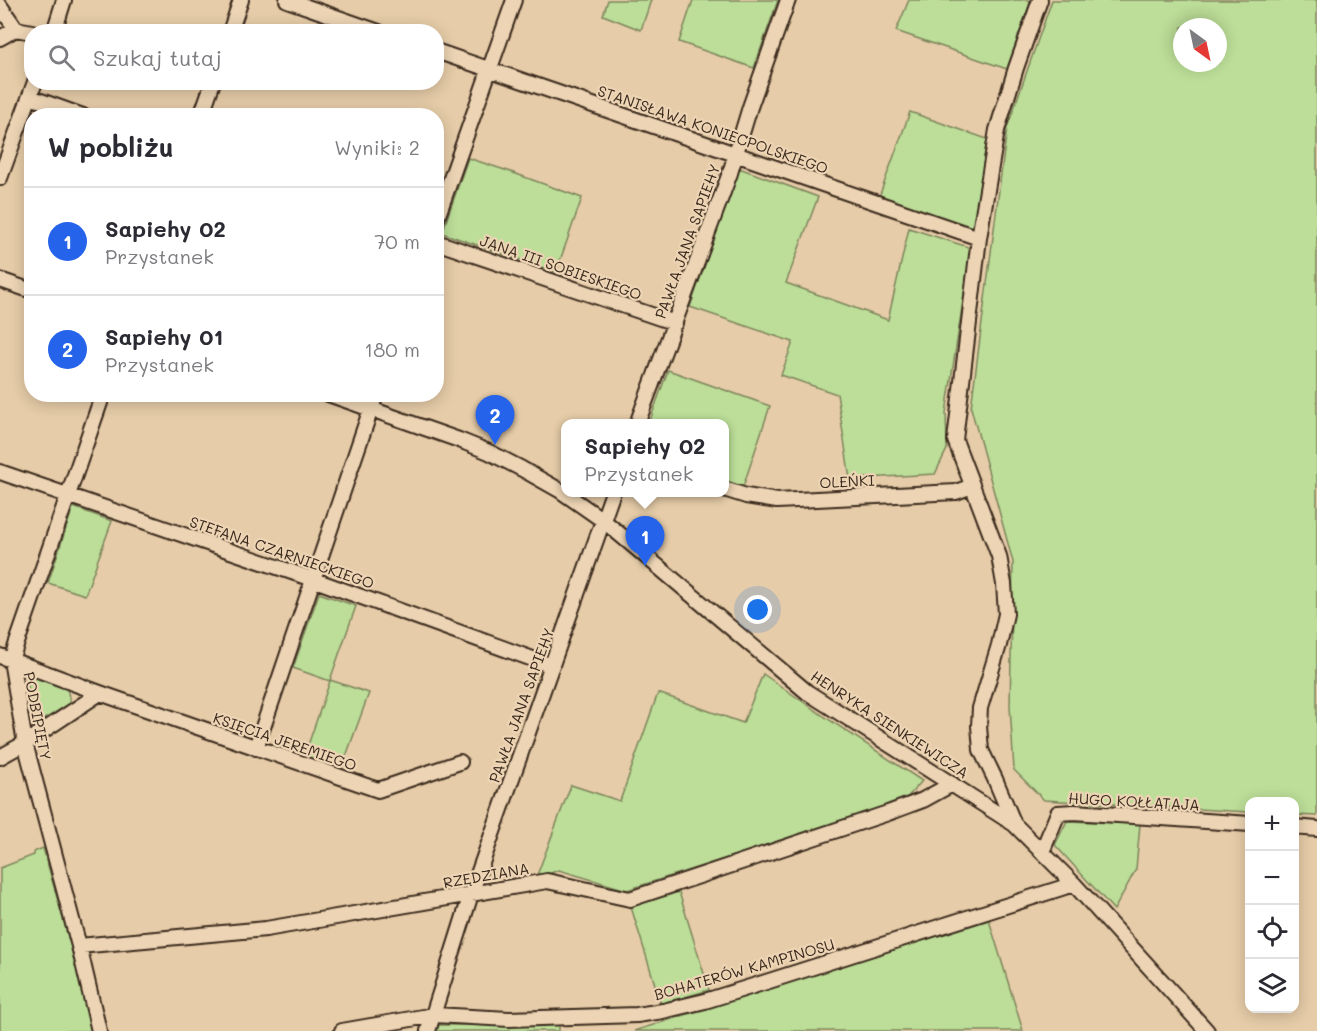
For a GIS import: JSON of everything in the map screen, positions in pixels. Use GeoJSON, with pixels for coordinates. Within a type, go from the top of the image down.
{"type":"FeatureCollection","features":[{"type":"Feature","properties":{"kind":"street"},"geometry":{"type":"LineString","coordinates":[[56,24],[64,0]]}},
{"type":"Feature","properties":{"kind":"street"},"geometry":{"type":"LineString","coordinates":[[233,24],[241,0]]}},
{"type":"Feature","properties":{"kind":"street"},"geometry":{"type":"LineString","coordinates":[[287,0],[356,24]]}},
{"type":"Feature","properties":{"kind":"street"},"geometry":{"type":"LineString","coordinates":[[444,197],[514,0]]}},
{"type":"Feature","properties":{"kind":"street","name":"PAWŁA JANA SAPIEHY"},"geometry":{"type":"LineString","coordinates":[[639,419],[730,173],[788,0]]}},
{"type":"Feature","properties":{"kind":"street"},"geometry":{"type":"LineString","coordinates":[[1014,824],[981,750],[979,726],[980,708],[1006,614],[1004,584],[999,556],[956,440],[979,238],[997,130],[1040,0]]}},
{"type":"Feature","properties":{"kind":"street"},"geometry":{"type":"LineString","coordinates":[[0,6],[16,29]]}},
{"type":"Feature","properties":{"kind":"street"},"geometry":{"type":"LineString","coordinates":[[0,38],[16,29],[24,30]]}},
{"type":"Feature","properties":{"kind":"street","name":"STANISŁAWA KONIECPOLSKIEGO"},"geometry":{"type":"LineString","coordinates":[[444,54],[979,238]]}},
{"type":"Feature","properties":{"kind":"street"},"geometry":{"type":"LineString","coordinates":[[26,108],[32,90]]}},
{"type":"Feature","properties":{"kind":"street"},"geometry":{"type":"LineString","coordinates":[[204,108],[210,90]]}},
{"type":"Feature","properties":{"kind":"street"},"geometry":{"type":"LineString","coordinates":[[30,97],[61,108]]}},
{"type":"Feature","properties":{"kind":"street"},"geometry":{"type":"LineString","coordinates":[[0,178],[24,113]]}},
{"type":"Feature","properties":{"kind":"street","name":"JANA III SOBIESKIEGO"},"geometry":{"type":"LineString","coordinates":[[444,245],[675,323]]}},
{"type":"Feature","properties":{"kind":"street"},"geometry":{"type":"LineString","coordinates":[[0,279],[24,288]]}},
{"type":"Feature","properties":{"kind":"street","name":"PODBIPIĘTY"},"geometry":{"type":"LineString","coordinates":[[99,1031],[5,658],[100,402]]}},
{"type":"Feature","properties":{"kind":"street","name":"HENRYKA SIENKIEWICZA"},"geometry":{"type":"LineString","coordinates":[[351,402],[489,452],[561,491]]}},
{"type":"Feature","properties":{"kind":"street"},"geometry":{"type":"LineString","coordinates":[[256,748],[373,402]]}},
{"type":"Feature","properties":{"kind":"street","name":"STEFANA CZARNIECKIEGO"},"geometry":{"type":"LineString","coordinates":[[0,472],[312,579],[552,666]]}},
{"type":"Feature","properties":{"kind":"street","name":"OLEŃKI"},"geometry":{"type":"LineString","coordinates":[[729,491],[777,501],[956,492],[972,486]]}},
{"type":"Feature","properties":{"kind":"street","name":"HENRYKA SIENKIEWICZA"},"geometry":{"type":"LineString","coordinates":[[570,497],[604,521],[807,693],[1014,824],[1074,885],[1207,1031]]}},
{"type":"Feature","properties":{"kind":"street","name":"PAWŁA JANA SAPIEHY"},"geometry":{"type":"LineString","coordinates":[[428,1031],[471,894],[611,497]]}},
{"type":"Feature","properties":{"kind":"street","name":"KSIĘCIA JEREMIEGO"},"geometry":{"type":"LineString","coordinates":[[5,658],[378,790],[460,762]]}},
{"type":"Feature","properties":{"kind":"street"},"geometry":{"type":"LineString","coordinates":[[0,757],[100,693]]}},
{"type":"Feature","properties":{"kind":"street","name":"RZĘDZIANA"},"geometry":{"type":"LineString","coordinates":[[79,946],[266,929],[548,881],[630,899],[888,813],[923,800],[952,784]]}},
{"type":"Feature","properties":{"kind":"street","name":"HUGO KOŁŁĄTAJA"},"geometry":{"type":"LineString","coordinates":[[1042,852],[1058,813],[1074,812],[1245,824]]}},
{"type":"Feature","properties":{"kind":"street"},"geometry":{"type":"LineString","coordinates":[[1299,827],[1317,829]]}},
{"type":"Feature","properties":{"kind":"street","name":"BOHATERÓW KAMPINOSU"},"geometry":{"type":"LineString","coordinates":[[342,1031],[434,1015],[509,1019],[637,1015],[663,1011],[735,991],[1074,885]]}},
{"type":"Feature","properties":{"kind":"green space"},"geometry":{"type":"Polygon","coordinates":[[[608,0],[651,0],[641,30],[603,15],[608,0]]]}},
{"type":"Feature","properties":{"kind":"green space"},"geometry":{"type":"Polygon","coordinates":[[[693,0],[778,0],[754,68],[679,42],[693,0]]]}},
{"type":"Feature","properties":{"kind":"green space"},"geometry":{"type":"Polygon","coordinates":[[[909,0],[1031,0],[1007,69],[896,31],[909,0]]]}},
{"type":"Feature","properties":{"kind":"green space"},"geometry":{"type":"Polygon","coordinates":[[[1052,0],[1317,0],[1317,816],[1299,815],[1299,797],[1245,797],[1245,812],[1044,800],[1014,770],[1010,706],[1013,562],[971,408],[1007,128],[1052,0]]]}},
{"type":"Feature","properties":{"kind":"green space"},"geometry":{"type":"Polygon","coordinates":[[[910,112],[987,139],[974,229],[879,197],[910,112]]]}},
{"type":"Feature","properties":{"kind":"green space"},"geometry":{"type":"Polygon","coordinates":[[[468,158],[582,198],[556,272],[444,234],[444,227],[468,158]]]}},
{"type":"Feature","properties":{"kind":"green space"},"geometry":{"type":"Polygon","coordinates":[[[739,168],[818,197],[786,283],[888,320],[909,228],[971,248],[946,413],[947,449],[935,474],[850,479],[837,394],[781,375],[793,342],[690,307],[739,168]]]}},
{"type":"Feature","properties":{"kind":"green space"},"geometry":{"type":"Polygon","coordinates":[[[668,370],[770,406],[743,487],[729,482],[729,419],[650,419],[668,370]]]}},
{"type":"Feature","properties":{"kind":"green space"},"geometry":{"type":"Polygon","coordinates":[[[73,507],[112,521],[85,595],[48,583],[73,507]]]}},
{"type":"Feature","properties":{"kind":"green space"},"geometry":{"type":"Polygon","coordinates":[[[319,593],[356,606],[330,680],[369,693],[341,770],[304,757],[330,681],[293,668],[319,593]]]}},
{"type":"Feature","properties":{"kind":"green space"},"geometry":{"type":"Polygon","coordinates":[[[25,671],[66,686],[71,703],[35,725],[25,671]]]}},
{"type":"Feature","properties":{"kind":"green space"},"geometry":{"type":"Polygon","coordinates":[[[763,674],[922,781],[904,801],[627,890],[559,870],[536,878],[571,785],[620,801],[658,693],[743,723],[763,674]]]}},
{"type":"Feature","properties":{"kind":"green space"},"geometry":{"type":"Polygon","coordinates":[[[1067,821],[1140,824],[1136,869],[1114,910],[1055,845],[1067,821]]]}},
{"type":"Feature","properties":{"kind":"green space"},"geometry":{"type":"Polygon","coordinates":[[[43,848],[83,990],[91,1031],[0,1031],[0,868],[34,855],[34,852],[43,848]]]}},
{"type":"Feature","properties":{"kind":"green space"},"geometry":{"type":"Polygon","coordinates":[[[679,892],[709,990],[661,1004],[631,907],[679,892]]]}},
{"type":"Feature","properties":{"kind":"green space"},"geometry":{"type":"Polygon","coordinates":[[[989,920],[1023,1031],[634,1031],[989,920]]]}},
{"type":"Feature","properties":{"kind":"green space"},"geometry":{"type":"Polygon","coordinates":[[[439,1025],[559,1025],[559,1031],[437,1031],[439,1025]]]}},
{"type":"Feature","properties":{"kind":"place","name":"Sapiehy 01"},"geometry":{"type":"Point","coordinates":[495,445]}},
{"type":"Feature","properties":{"kind":"place","name":"Sapiehy 02"},"geometry":{"type":"Point","coordinates":[645,566]}}]}
